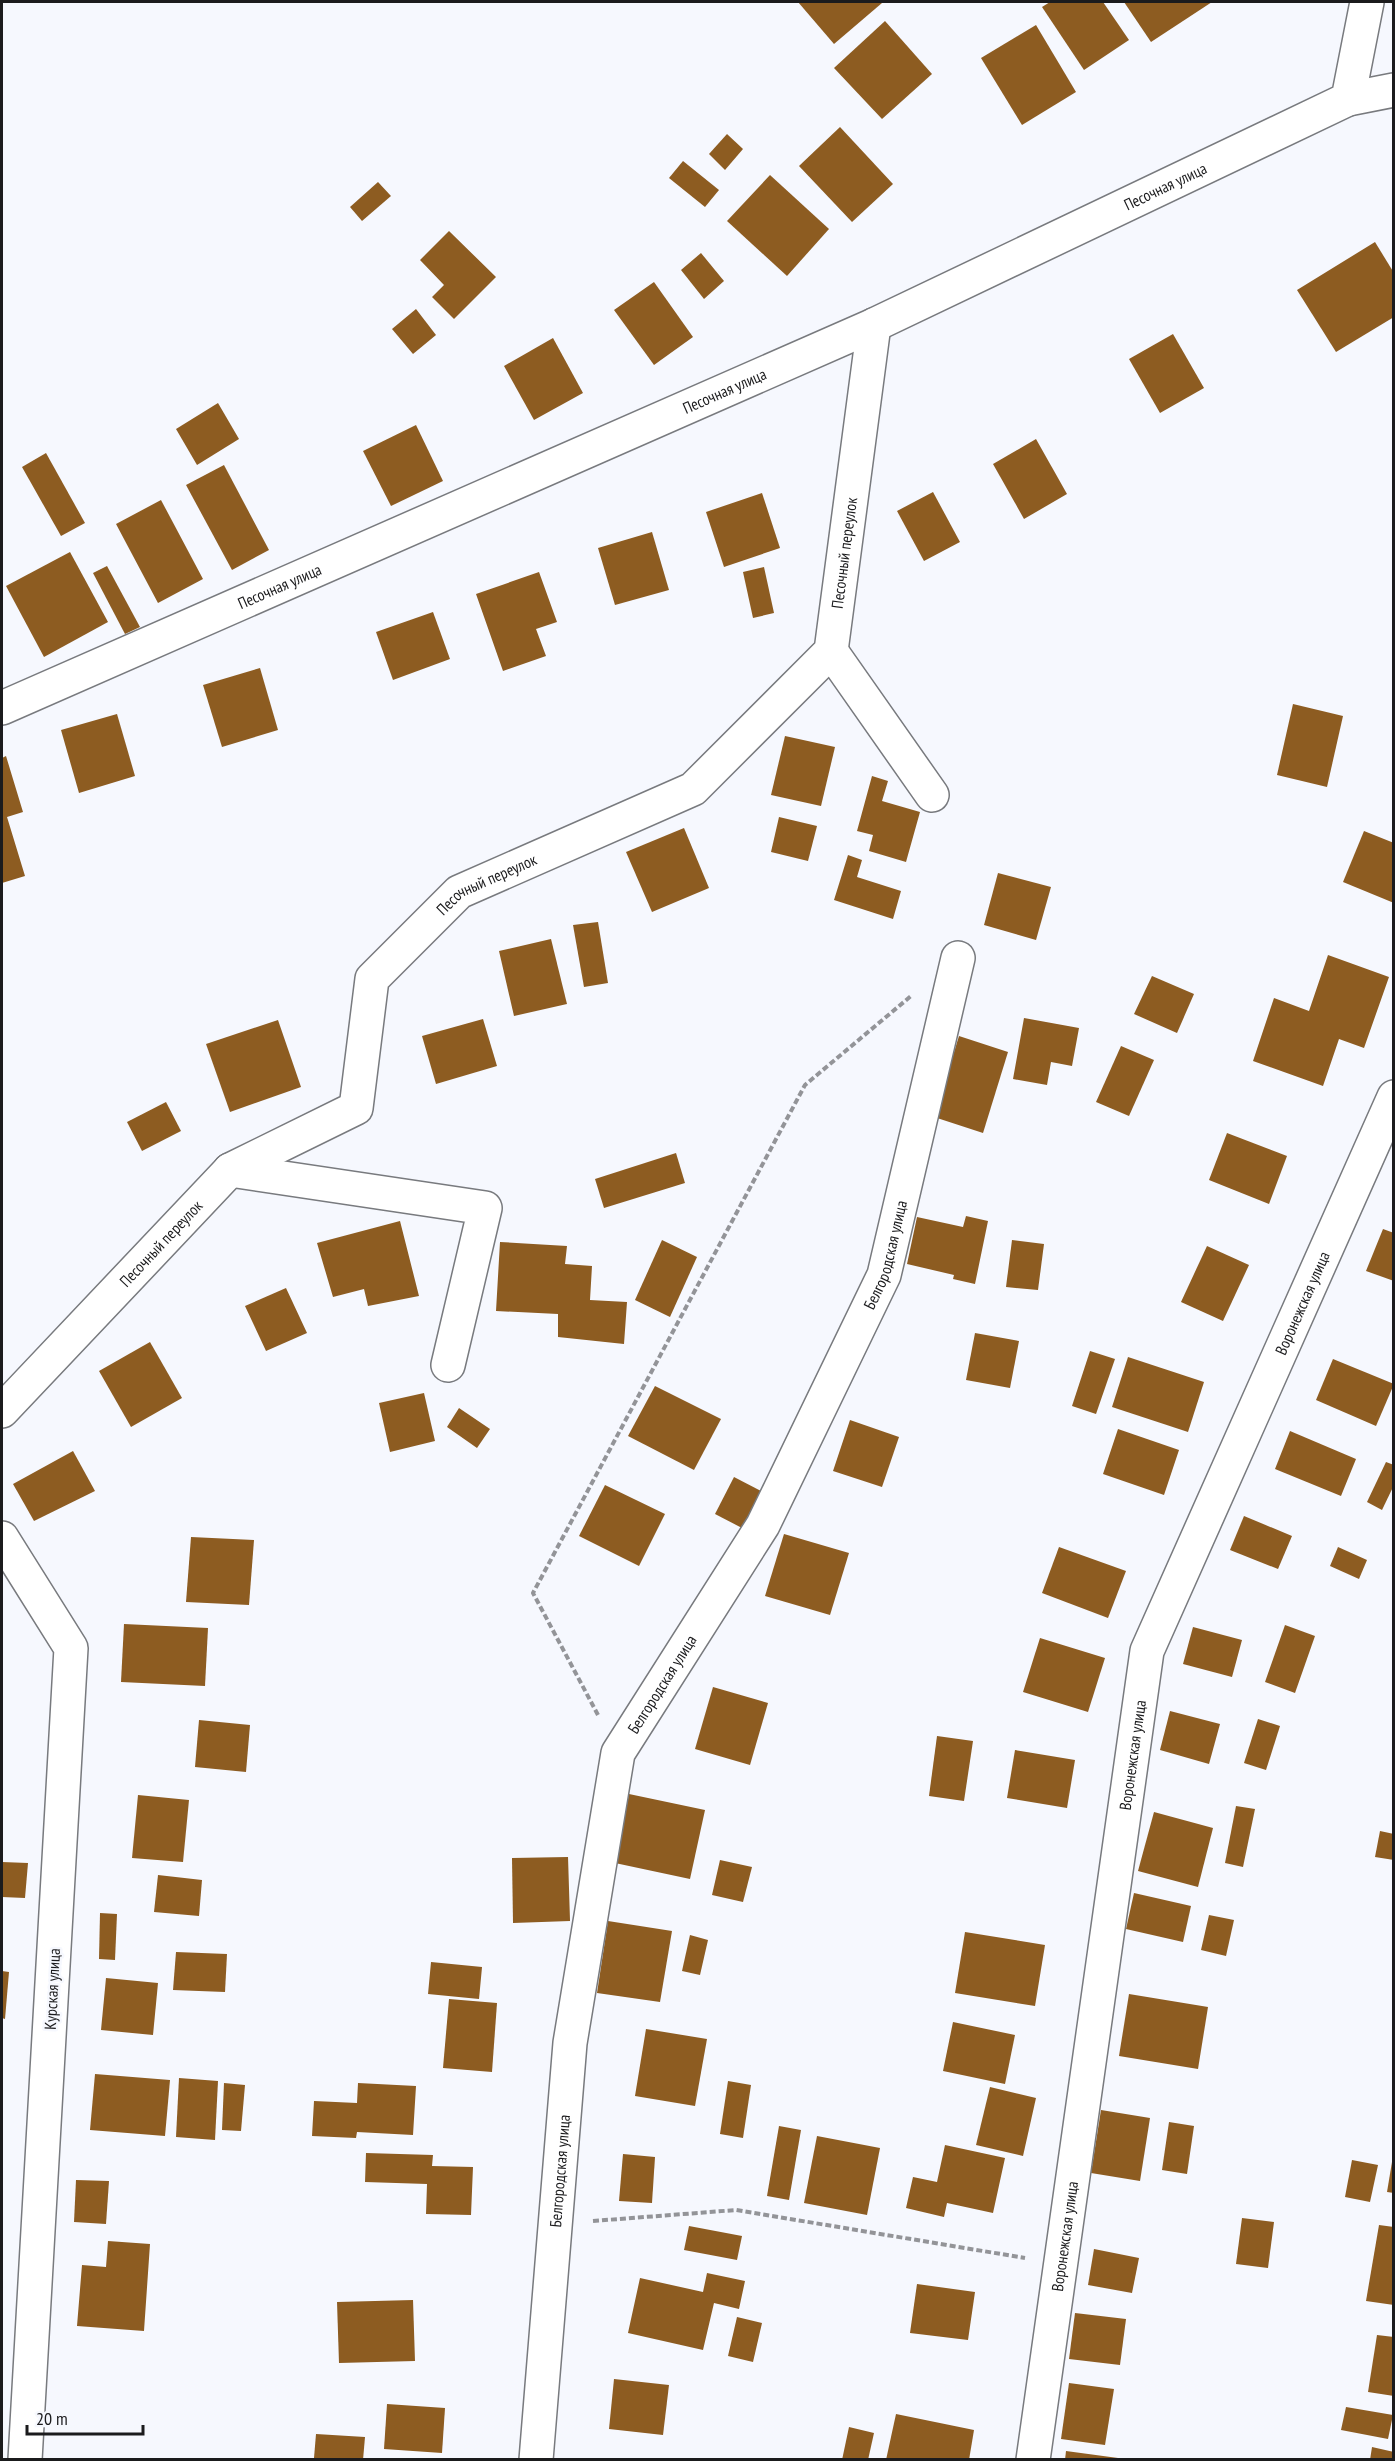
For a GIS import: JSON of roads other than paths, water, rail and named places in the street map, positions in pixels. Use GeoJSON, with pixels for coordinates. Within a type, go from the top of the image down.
{"type":"FeatureCollection","features":[{"type":"Feature","properties":{"kind":"street"},"geometry":{"type":"LineString","coordinates":[[1348,99],[1367,2]]}},
{"type":"Feature","properties":{"kind":"street","name":"Песочная улица"},"geometry":{"type":"LineString","coordinates":[[2,708],[874,325],[1348,99],[1394,90]]}},
{"type":"Feature","properties":{"kind":"street","name":"Песочный переулок"},"geometry":{"type":"LineString","coordinates":[[2,1411],[230,1170],[356,1108],[372,980],[459,892],[693,789],[831,651],[874,325]]}},
{"type":"Feature","properties":{"kind":"street"},"geometry":{"type":"LineString","coordinates":[[831,651],[932,795]]}},
{"type":"Feature","properties":{"kind":"street","name":"Белгородская улица"},"geometry":{"type":"LineString","coordinates":[[536,2460],[570,2043],[618,1753],[763,1525],[884,1275],[958,957]]}},
{"type":"Feature","properties":{"kind":"street","name":"Воронежская улица"},"geometry":{"type":"LineString","coordinates":[[1033,2460],[1147,1651],[1394,1097]]}},
{"type":"Feature","properties":{"kind":"street"},"geometry":{"type":"LineString","coordinates":[[230,1170],[484,1208],[448,1365]]}},
{"type":"Feature","properties":{"kind":"street","name":"Курская улица"},"geometry":{"type":"LineString","coordinates":[[2,1538],[70,1648],[25,2460]]}}]}
